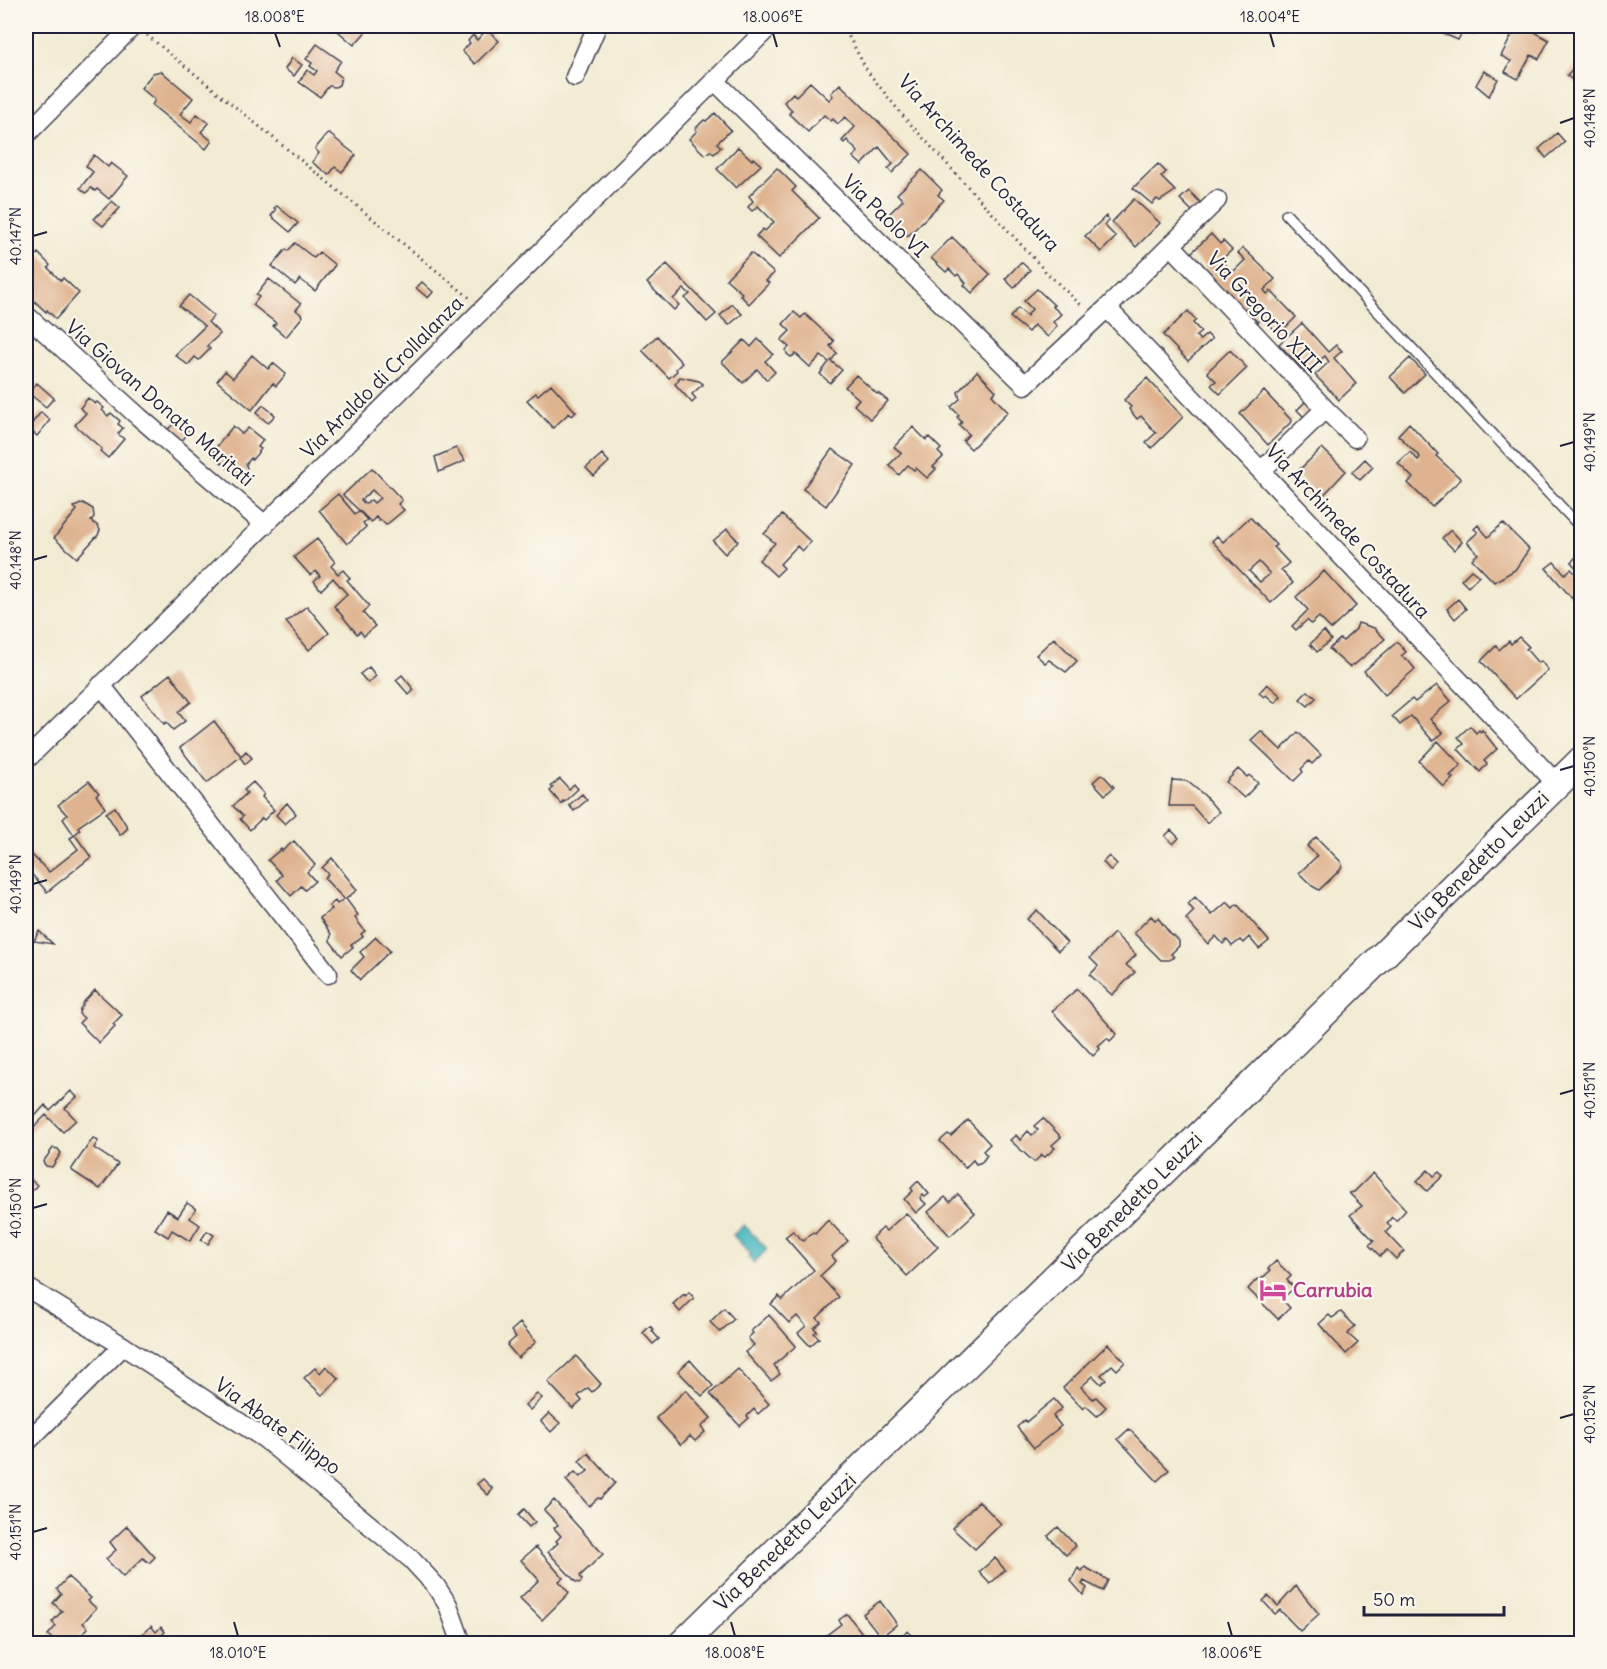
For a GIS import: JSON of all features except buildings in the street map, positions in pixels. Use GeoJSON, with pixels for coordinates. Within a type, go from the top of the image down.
{"type":"FeatureCollection","features":[{"type":"Feature","properties":{"kind":"street"},"geometry":{"type":"LineString","coordinates":[[575,76],[597,26]]}},
{"type":"Feature","properties":{"kind":"street","name":"Via Araldo di Crollalanza"},"geometry":{"type":"LineString","coordinates":[[26,760],[770,26]]}},
{"type":"Feature","properties":{"kind":"street"},"geometry":{"type":"LineString","coordinates":[[26,135],[139,29]]}},
{"type":"Feature","properties":{"kind":"street","name":"Via Paolo VI"},"geometry":{"type":"LineString","coordinates":[[714,80],[1025,385],[1101,314]]}},
{"type":"Feature","properties":{"kind":"street"},"geometry":{"type":"LineString","coordinates":[[1101,314],[1217,200]]}},
{"type":"Feature","properties":{"kind":"street","name":"Via Gregorio XIII"},"geometry":{"type":"LineString","coordinates":[[1171,245],[1325,410],[1355,438]]}},
{"type":"Feature","properties":{"kind":"street","name":"Via Archimede Costadura"},"geometry":{"type":"LineString","coordinates":[[1101,314],[1261,471],[1557,784]]}},
{"type":"Feature","properties":{"kind":"street","name":"Via Giovan Donato Maritati"},"geometry":{"type":"LineString","coordinates":[[26,315],[139,417],[265,525]]}},
{"type":"Feature","properties":{"kind":"street"},"geometry":{"type":"LineString","coordinates":[[1261,471],[1325,410]]}},
{"type":"Feature","properties":{"kind":"street"},"geometry":{"type":"LineString","coordinates":[[101,685],[328,974]]}},
{"type":"Feature","properties":{"kind":"street","name":"Via Benedetto Leuzzi"},"geometry":{"type":"LineString","coordinates":[[682,1644],[1581,760]]}},
{"type":"Feature","properties":{"kind":"street","name":"Via Abate Filippo"},"geometry":{"type":"LineString","coordinates":[[26,1287],[123,1346],[265,1439],[411,1559],[435,1585],[448,1605],[462,1644]]}},
{"type":"Feature","properties":{"kind":"street"},"geometry":{"type":"LineString","coordinates":[[26,1443],[123,1346]]}},
{"type":"Feature","properties":{"kind":"lane"},"geometry":{"type":"LineString","coordinates":[[1286,214],[1581,529]]}},
{"type":"Feature","properties":{"kind":"path","name":"Via Archimede Costadura"},"geometry":{"type":"LineString","coordinates":[[843,26],[868,72],[903,116],[1047,273],[1101,314]]}},
{"type":"Feature","properties":{"kind":"path"},"geometry":{"type":"LineString","coordinates":[[139,29],[483,308]]}},
{"type":"Feature","properties":{"kind":"water"},"geometry":{"type":"Polygon","coordinates":[[[744,1225],[767,1249],[754,1263],[748,1257],[751,1254],[733,1235],[744,1225]]]}},
{"type":"Feature","properties":{"kind":"place","name":"Carrubia"},"geometry":{"type":"Point","coordinates":[1273,1290]}}]}
